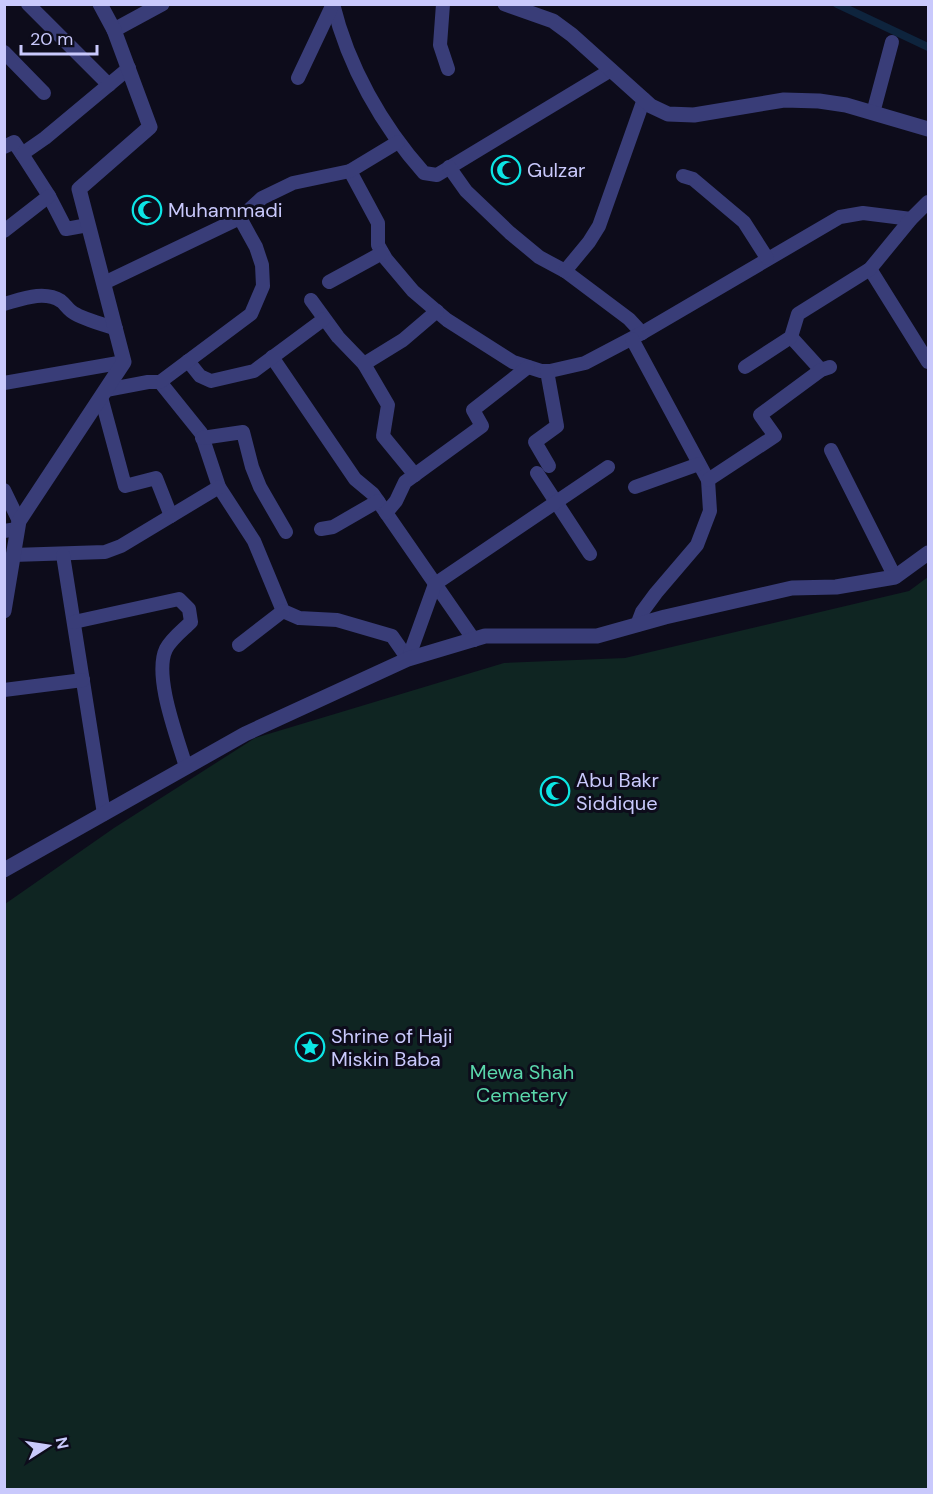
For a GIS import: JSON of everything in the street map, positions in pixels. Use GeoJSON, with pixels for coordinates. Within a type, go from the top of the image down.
{"type":"FeatureCollection","features":[{"type":"Feature","properties":{"kind":"street"},"geometry":{"type":"LineString","coordinates":[[4,611],[13,555],[13,527],[124,362],[79,189],[150,127],[114,30],[100,4]]}},
{"type":"Feature","properties":{"kind":"street"},"geometry":{"type":"LineString","coordinates":[[114,30],[162,4]]}},
{"type":"Feature","properties":{"kind":"street"},"geometry":{"type":"LineString","coordinates":[[505,4],[553,21],[572,35],[651,106],[668,114],[694,115],[784,100],[819,100],[928,129]]}},
{"type":"Feature","properties":{"kind":"street"},"geometry":{"type":"LineString","coordinates":[[4,870],[245,734],[408,659],[486,636],[597,636],[792,588],[836,587],[895,577],[928,553]]}},
{"type":"Feature","properties":{"kind":"lane"},"geometry":{"type":"LineString","coordinates":[[28,4],[109,85]]}},
{"type":"Feature","properties":{"kind":"lane"},"geometry":{"type":"LineString","coordinates":[[298,78],[333,4]]}},
{"type":"Feature","properties":{"kind":"lane"},"geometry":{"type":"LineString","coordinates":[[333,4],[339,28],[359,76],[389,129],[424,173],[437,175],[611,70]]}},
{"type":"Feature","properties":{"kind":"lane"},"geometry":{"type":"LineString","coordinates":[[443,4],[440,45],[448,69]]}},
{"type":"Feature","properties":{"kind":"lane"},"geometry":{"type":"LineString","coordinates":[[873,113],[892,42]]}},
{"type":"Feature","properties":{"kind":"lane"},"geometry":{"type":"LineString","coordinates":[[4,52],[44,93]]}},
{"type":"Feature","properties":{"kind":"lane"},"geometry":{"type":"LineString","coordinates":[[22,154],[45,138],[129,68]]}},
{"type":"Feature","properties":{"kind":"lane"},"geometry":{"type":"LineString","coordinates":[[565,271],[599,226],[644,99]]}},
{"type":"Feature","properties":{"kind":"lane"},"geometry":{"type":"LineString","coordinates":[[4,147],[14,142],[49,196],[66,229],[88,225]]}},
{"type":"Feature","properties":{"kind":"lane"},"geometry":{"type":"LineString","coordinates":[[104,283],[240,218],[262,198],[293,183],[350,171],[398,142]]}},
{"type":"Feature","properties":{"kind":"lane"},"geometry":{"type":"LineString","coordinates":[[449,167],[466,191],[510,233],[539,257],[565,271],[629,319],[708,480],[710,511],[697,545],[656,593],[642,612],[637,625]]}},
{"type":"Feature","properties":{"kind":"lane"},"geometry":{"type":"LineString","coordinates":[[350,171],[378,223],[378,245],[382,253],[413,291],[447,320],[513,362],[547,371],[585,363],[637,336],[840,217],[863,213],[911,219]]}},
{"type":"Feature","properties":{"kind":"lane"},"geometry":{"type":"LineString","coordinates":[[683,176],[693,179],[744,222],[768,258]]}},
{"type":"Feature","properties":{"kind":"lane"},"geometry":{"type":"LineString","coordinates":[[4,231],[49,196]]}},
{"type":"Feature","properties":{"kind":"lane"},"geometry":{"type":"LineString","coordinates":[[745,367],[791,337],[798,314],[870,269],[928,201]]}},
{"type":"Feature","properties":{"kind":"lane"},"geometry":{"type":"LineString","coordinates":[[171,516],[156,478],[125,486],[103,394],[148,382],[160,382],[252,314],[263,286],[262,266],[240,218]]}},
{"type":"Feature","properties":{"kind":"lane"},"geometry":{"type":"LineString","coordinates":[[329,282],[382,253]]}},
{"type":"Feature","properties":{"kind":"lane"},"geometry":{"type":"LineString","coordinates":[[870,269],[928,362]]}},
{"type":"Feature","properties":{"kind":"lane"},"geometry":{"type":"LineString","coordinates":[[4,304],[45,295],[63,302],[71,312],[116,329]]}},
{"type":"Feature","properties":{"kind":"lane"},"geometry":{"type":"LineString","coordinates":[[310,300],[364,364],[388,405],[383,436],[415,475]]}},
{"type":"Feature","properties":{"kind":"lane"},"geometry":{"type":"LineString","coordinates":[[364,364],[403,340],[437,311]]}},
{"type":"Feature","properties":{"kind":"lane"},"geometry":{"type":"LineString","coordinates":[[188,361],[200,376],[212,381],[254,371],[324,319]]}},
{"type":"Feature","properties":{"kind":"lane"},"geometry":{"type":"LineString","coordinates":[[708,480],[775,436],[759,415],[825,369],[791,337]]}},
{"type":"Feature","properties":{"kind":"lane"},"geometry":{"type":"LineString","coordinates":[[272,357],[354,479],[373,494],[474,639]]}},
{"type":"Feature","properties":{"kind":"lane"},"geometry":{"type":"LineString","coordinates":[[4,383],[124,362]]}},
{"type":"Feature","properties":{"kind":"lane"},"geometry":{"type":"LineString","coordinates":[[386,513],[396,501],[405,482],[482,426],[473,411],[528,367]]}},
{"type":"Feature","properties":{"kind":"lane"},"geometry":{"type":"LineString","coordinates":[[547,371],[558,426],[535,442],[556,502],[590,554]]}},
{"type":"Feature","properties":{"kind":"lane"},"geometry":{"type":"LineString","coordinates":[[160,382],[201,433],[219,487],[254,541],[283,611],[299,618],[337,620],[392,636],[408,659]]}},
{"type":"Feature","properties":{"kind":"lane"},"geometry":{"type":"LineString","coordinates":[[202,438],[243,432],[252,467],[260,486],[286,532]]}},
{"type":"Feature","properties":{"kind":"lane"},"geometry":{"type":"LineString","coordinates":[[831,450],[895,577]]}},
{"type":"Feature","properties":{"kind":"lane"},"geometry":{"type":"LineString","coordinates":[[635,487],[699,464]]}},
{"type":"Feature","properties":{"kind":"lane"},"geometry":{"type":"LineString","coordinates":[[408,659],[435,584],[608,467]]}},
{"type":"Feature","properties":{"kind":"lane"},"geometry":{"type":"LineString","coordinates":[[13,555],[105,552],[121,546],[219,487]]}},
{"type":"Feature","properties":{"kind":"lane"},"geometry":{"type":"LineString","coordinates":[[4,490],[13,527]]}},
{"type":"Feature","properties":{"kind":"lane"},"geometry":{"type":"LineString","coordinates":[[321,529],[333,527],[378,501]]}},
{"type":"Feature","properties":{"kind":"lane"},"geometry":{"type":"LineString","coordinates":[[63,555],[104,814]]}},
{"type":"Feature","properties":{"kind":"lane"},"geometry":{"type":"LineString","coordinates":[[74,622],[179,599],[189,609],[191,622],[173,639],[165,651],[162,682],[186,767]]}},
{"type":"Feature","properties":{"kind":"lane"},"geometry":{"type":"LineString","coordinates":[[239,645],[283,611]]}},
{"type":"Feature","properties":{"kind":"lane"},"geometry":{"type":"LineString","coordinates":[[4,690],[83,680]]}},
{"type":"Feature","properties":{"kind":"green space","name":"Mewa Shah Cemetery"},"geometry":{"type":"Polygon","coordinates":[[[928,577],[928,1489],[5,1489],[5,904],[114,828],[255,738],[504,663],[625,658],[909,591],[928,577]]]}},
{"type":"Feature","properties":{"kind":"waterway"},"geometry":{"type":"LineString","coordinates":[[837,4],[928,47]]}},
{"type":"Feature","properties":{"kind":"place","name":"Gulzar"},"geometry":{"type":"Point","coordinates":[506,170]}},
{"type":"Feature","properties":{"kind":"place","name":"Muhammadi"},"geometry":{"type":"Point","coordinates":[147,210]}},
{"type":"Feature","properties":{"kind":"place","name":"Abu Bakr Siddique"},"geometry":{"type":"Point","coordinates":[555,791]}},
{"type":"Feature","properties":{"kind":"place","name":"Shrine of Haji Miskin Baba"},"geometry":{"type":"Point","coordinates":[310,1047]}}]}
